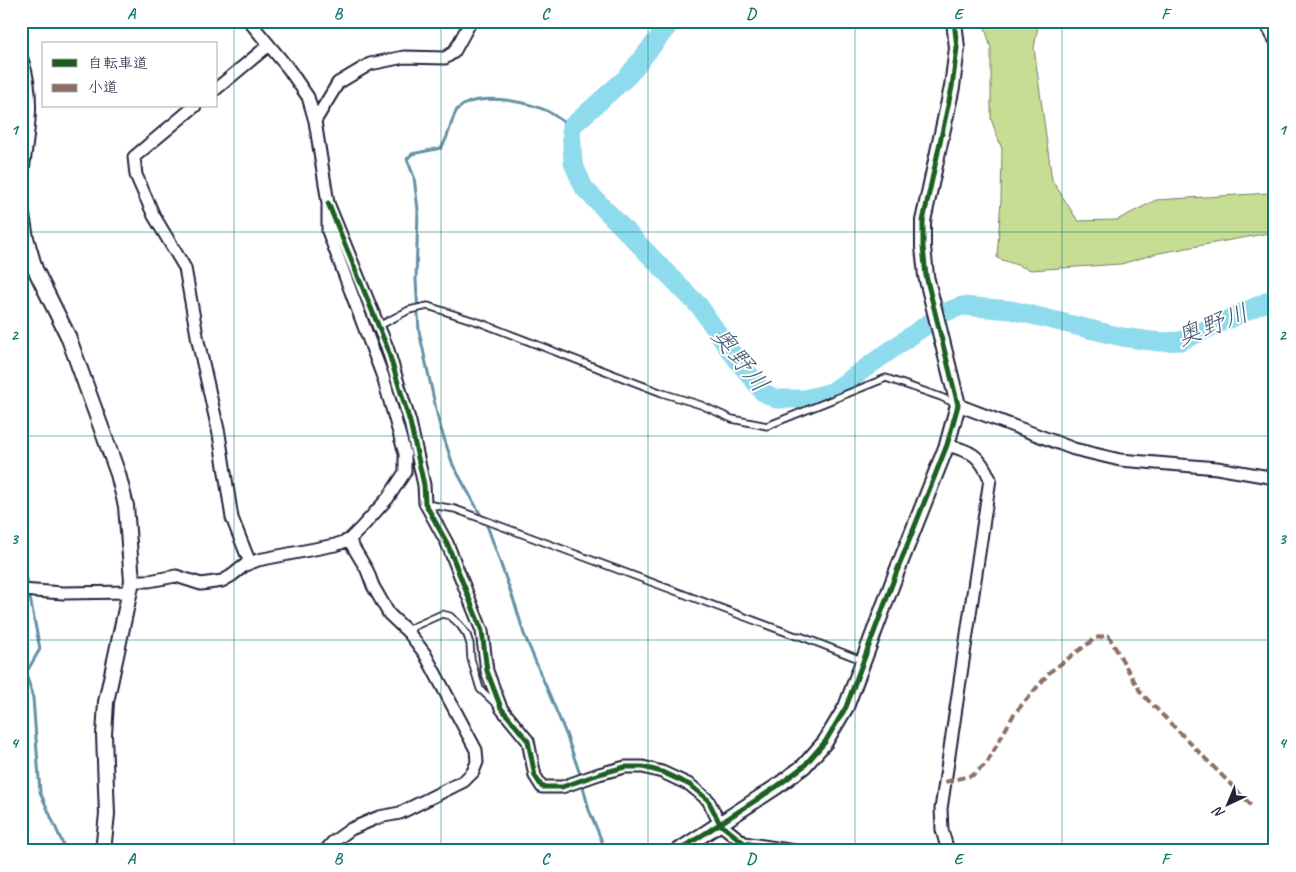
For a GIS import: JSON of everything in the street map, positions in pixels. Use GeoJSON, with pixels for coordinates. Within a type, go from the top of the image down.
{"type":"FeatureCollection","features":[{"type":"Feature","properties":{"kind":"street"},"geometry":{"type":"LineString","coordinates":[[21,590],[63,593],[131,586],[176,576],[201,584],[222,581],[258,560],[335,545],[348,540],[388,498],[405,472],[404,454],[383,377],[328,231],[328,203],[315,121],[308,97],[288,68],[250,21]]}},
{"type":"Feature","properties":{"kind":"street"},"geometry":{"type":"LineString","coordinates":[[315,121],[338,83],[370,64],[404,57],[446,58],[454,52],[471,21]]}},
{"type":"Feature","properties":{"kind":"street"},"geometry":{"type":"LineString","coordinates":[[683,847],[776,787],[804,766],[825,742],[846,707],[897,571],[948,445],[958,405],[931,297],[923,247],[924,222],[952,86],[957,48],[954,21]]}},
{"type":"Feature","properties":{"kind":"street"},"geometry":{"type":"LineString","coordinates":[[1264,21],[1275,40]]}},
{"type":"Feature","properties":{"kind":"street"},"geometry":{"type":"LineString","coordinates":[[218,87],[269,45]]}},
{"type":"Feature","properties":{"kind":"street"},"geometry":{"type":"LineString","coordinates":[[21,60],[29,93],[21,174]]}},
{"type":"Feature","properties":{"kind":"street"},"geometry":{"type":"LineString","coordinates":[[193,108],[134,157],[136,175],[154,216],[185,268],[198,341],[219,434],[232,518],[250,563]]}},
{"type":"Feature","properties":{"kind":"street"},"geometry":{"type":"LineString","coordinates":[[328,203],[380,326],[410,422],[424,485],[425,503],[447,543],[482,631],[488,672],[501,708],[528,740],[534,776],[542,787],[562,787],[625,767],[643,767],[662,772],[690,786],[708,800],[720,824],[744,843],[795,851]]}},
{"type":"Feature","properties":{"kind":"street"},"geometry":{"type":"LineString","coordinates":[[21,209],[26,238],[36,269],[68,336],[118,474],[126,506],[131,586],[106,702],[104,734],[107,814],[103,851]]}},
{"type":"Feature","properties":{"kind":"street"},"geometry":{"type":"LineString","coordinates":[[958,405],[1074,449],[1101,456],[1120,460],[1217,468],[1275,478]]}},
{"type":"Feature","properties":{"kind":"street"},"geometry":{"type":"LineString","coordinates":[[948,445],[971,452],[984,466],[990,479],[941,809],[942,830],[948,851]]}},
{"type":"Feature","properties":{"kind":"street"},"geometry":{"type":"LineString","coordinates":[[325,851],[333,842],[351,829],[379,817],[400,813],[464,781],[473,772],[477,762],[476,750],[425,654],[409,633],[388,614],[367,570],[348,540]]}},
{"type":"Feature","properties":{"kind":"lane"},"geometry":{"type":"LineString","coordinates":[[380,326],[409,310],[428,306],[481,323],[662,393],[701,404],[732,419],[767,426],[886,378],[941,397],[958,405]]}},
{"type":"Feature","properties":{"kind":"lane"},"geometry":{"type":"LineString","coordinates":[[425,503],[455,509],[604,566],[864,660]]}},
{"type":"Feature","properties":{"kind":"lane"},"geometry":{"type":"LineString","coordinates":[[409,633],[413,627],[442,614],[450,616],[468,635],[471,659],[480,689],[501,708]]}},
{"type":"Feature","properties":{"kind":"lane"},"geometry":{"type":"LineString","coordinates":[[683,847],[709,851]]}},
{"type":"Feature","properties":{"kind":"green space"},"geometry":{"type":"Polygon","coordinates":[[[983,21],[1039,21],[1034,48],[1052,180],[1078,221],[1117,220],[1156,200],[1270,193],[1275,194],[1275,232],[1159,253],[1121,264],[1031,270],[997,258],[1002,149],[991,119],[991,48],[983,21]]]}},
{"type":"Feature","properties":{"kind":"waterway","name":"奥野川"},"geometry":{"type":"LineString","coordinates":[[672,21],[628,76],[571,127],[573,163],[584,188],[700,307],[728,348],[763,392],[776,399],[805,399],[832,392],[943,313],[962,306],[1011,310],[1122,337],[1159,342],[1181,341],[1275,298]]}},
{"type":"Feature","properties":{"kind":"waterway"},"geometry":{"type":"LineString","coordinates":[[571,127],[548,112],[525,104],[487,99],[475,101],[465,104],[457,110],[441,148],[412,154],[407,159],[414,177],[418,210],[416,280],[419,331],[439,423],[453,465],[488,528],[524,634],[566,734],[581,777]]}},
{"type":"Feature","properties":{"kind":"waterway"},"geometry":{"type":"LineString","coordinates":[[21,559],[28,587]]}},
{"type":"Feature","properties":{"kind":"waterway"},"geometry":{"type":"LineString","coordinates":[[29,593],[40,649],[26,673],[33,698],[40,792],[66,851]]}},
{"type":"Feature","properties":{"kind":"waterway"},"geometry":{"type":"LineString","coordinates":[[582,783],[589,810],[606,851]]}},
{"type":"Feature","properties":{"kind":"marked path"},"geometry":{"type":"LineString","coordinates":[[945,782],[973,775],[987,763],[1014,714],[1051,671],[1096,638],[1108,635],[1141,693],[1251,805]]}},
{"type":"Feature","properties":{"kind":"cycle path"},"geometry":{"type":"LineString","coordinates":[[678,851],[776,787],[804,766],[825,742],[846,707],[947,445],[958,405],[926,276],[923,221],[952,87],[957,48],[954,21]]}},
{"type":"Feature","properties":{"kind":"cycle path"},"geometry":{"type":"LineString","coordinates":[[328,203],[387,347],[410,422],[424,485],[425,503],[447,543],[482,631],[487,671],[501,708],[528,741],[535,776],[542,787],[562,787],[625,767],[643,767],[662,772],[690,785],[708,800],[720,824],[744,843],[795,851]]}}]}
